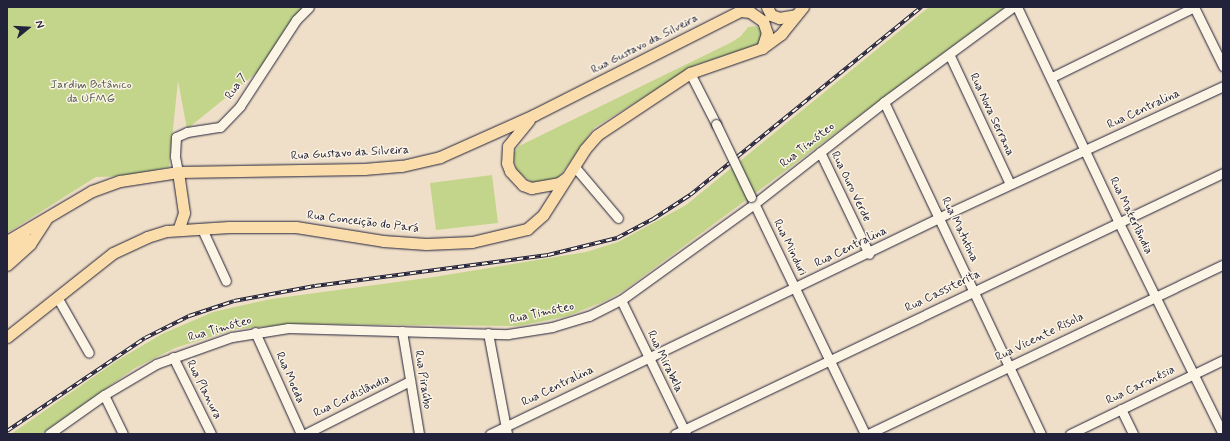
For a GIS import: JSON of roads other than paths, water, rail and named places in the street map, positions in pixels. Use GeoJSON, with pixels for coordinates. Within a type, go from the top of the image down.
{"type":"FeatureCollection","features":[{"type":"Feature","properties":{"kind":"main road"},"geometry":{"type":"LineString","coordinates":[[767,7],[771,15],[779,18],[799,11]]}},
{"type":"Feature","properties":{"kind":"main road"},"geometry":{"type":"LineString","coordinates":[[744,9],[763,21],[767,33],[762,48]]}},
{"type":"Feature","properties":{"kind":"main road","name":"Rua Gustavo da Silveira"},"geometry":{"type":"LineString","coordinates":[[7,241],[105,185],[161,174],[178,172],[402,166],[440,158],[534,115],[744,9]]}},
{"type":"Feature","properties":{"kind":"main road","name":"Rua Conceição do Pará"},"geometry":{"type":"LineString","coordinates":[[7,337],[57,296],[119,250],[147,237],[178,230],[296,227],[383,241],[426,244],[472,242],[527,229],[543,215],[574,166],[597,135],[690,73],[762,48],[781,34],[799,11]]}},
{"type":"Feature","properties":{"kind":"main road"},"geometry":{"type":"LineString","coordinates":[[534,115],[514,136],[508,146],[507,163],[510,171],[523,185],[530,188],[559,183],[568,176]]}},
{"type":"Feature","properties":{"kind":"main road"},"geometry":{"type":"LineString","coordinates":[[178,172],[184,213],[178,230]]}},
{"type":"Feature","properties":{"kind":"main road"},"geometry":{"type":"LineString","coordinates":[[7,265],[30,244],[47,217]]}},
{"type":"Feature","properties":{"kind":"main road","name":"Rua Gustavo da Silveira"},"geometry":{"type":"LineString","coordinates":[[7,252],[47,217]]}},
{"type":"Feature","properties":{"kind":"street","name":"Rua 7"},"geometry":{"type":"LineString","coordinates":[[178,172],[175,156],[176,137],[187,132],[220,127],[240,106],[296,20],[309,7]]}},
{"type":"Feature","properties":{"kind":"street","name":"Rua Timóteo"},"geometry":{"type":"LineString","coordinates":[[49,434],[104,395],[173,357],[211,342],[255,332],[288,328],[488,333],[531,331],[572,322],[621,300],[753,200],[820,152],[884,102],[950,56],[1013,7]]}},
{"type":"Feature","properties":{"kind":"street","name":"Rua Materlândia"},"geometry":{"type":"LineString","coordinates":[[1017,7],[1052,77],[1119,223],[1156,296],[1222,434]]}},
{"type":"Feature","properties":{"kind":"street"},"geometry":{"type":"LineString","coordinates":[[1052,77],[1194,7],[1223,66]]}},
{"type":"Feature","properties":{"kind":"street","name":"Rua Nova Serrana"},"geometry":{"type":"LineString","coordinates":[[950,56],[1010,184]]}},
{"type":"Feature","properties":{"kind":"street","name":"Rua Minduri"},"geometry":{"type":"LineString","coordinates":[[690,73],[753,200],[865,434]]}},
{"type":"Feature","properties":{"kind":"street","name":"Rua Centralina"},"geometry":{"type":"LineString","coordinates":[[490,434],[506,430],[648,356],[869,254],[940,217],[1010,184],[1223,86]]}},
{"type":"Feature","properties":{"kind":"street","name":"Rua Matutina"},"geometry":{"type":"LineString","coordinates":[[884,102],[1011,365],[1041,434]]}},
{"type":"Feature","properties":{"kind":"street","name":"Rua Ouro Verde"},"geometry":{"type":"LineString","coordinates":[[820,152],[869,254]]}},
{"type":"Feature","properties":{"kind":"street"},"geometry":{"type":"LineString","coordinates":[[161,174],[175,156]]}},
{"type":"Feature","properties":{"kind":"street"},"geometry":{"type":"LineString","coordinates":[[574,166],[618,218]]}},
{"type":"Feature","properties":{"kind":"street","name":"Rua Cassiterita"},"geometry":{"type":"LineString","coordinates":[[675,434],[685,432],[974,290],[1223,173]]}},
{"type":"Feature","properties":{"kind":"street"},"geometry":{"type":"LineString","coordinates":[[202,229],[226,281]]}},
{"type":"Feature","properties":{"kind":"street","name":"Rua Vicente Risola"},"geometry":{"type":"LineString","coordinates":[[868,434],[1223,265]]}},
{"type":"Feature","properties":{"kind":"street"},"geometry":{"type":"LineString","coordinates":[[57,296],[89,353]]}},
{"type":"Feature","properties":{"kind":"street","name":"Rua Mirabela"},"geometry":{"type":"LineString","coordinates":[[621,300],[685,432]]}},
{"type":"Feature","properties":{"kind":"street","name":"Rua Piraúbo"},"geometry":{"type":"LineString","coordinates":[[402,330],[419,434]]}},
{"type":"Feature","properties":{"kind":"street","name":"Rua Moeda"},"geometry":{"type":"LineString","coordinates":[[255,332],[301,434]]}},
{"type":"Feature","properties":{"kind":"street"},"geometry":{"type":"LineString","coordinates":[[488,333],[506,430]]}},
{"type":"Feature","properties":{"kind":"street","name":"Rua Planura"},"geometry":{"type":"LineString","coordinates":[[173,357],[211,434]]}},
{"type":"Feature","properties":{"kind":"street","name":"Rua Carmésia"},"geometry":{"type":"LineString","coordinates":[[1070,434],[1223,360]]}},
{"type":"Feature","properties":{"kind":"street","name":"Rua Cordislândia"},"geometry":{"type":"LineString","coordinates":[[304,434],[410,381]]}},
{"type":"Feature","properties":{"kind":"street"},"geometry":{"type":"LineString","coordinates":[[104,395],[123,434]]}},
{"type":"Feature","properties":{"kind":"street"},"geometry":{"type":"LineString","coordinates":[[1121,409],[1133,434]]}},
{"type":"Feature","properties":{"kind":"railway"},"geometry":{"type":"LineString","coordinates":[[7,431],[145,338],[189,316],[234,301],[315,286],[548,255],[617,238],[653,219],[690,195],[921,7]]}},
{"type":"Feature","properties":{"kind":"park label","name":"Jardim Botânico da UFMG"},"geometry":{"type":"Point","coordinates":[91,93]}}]}
